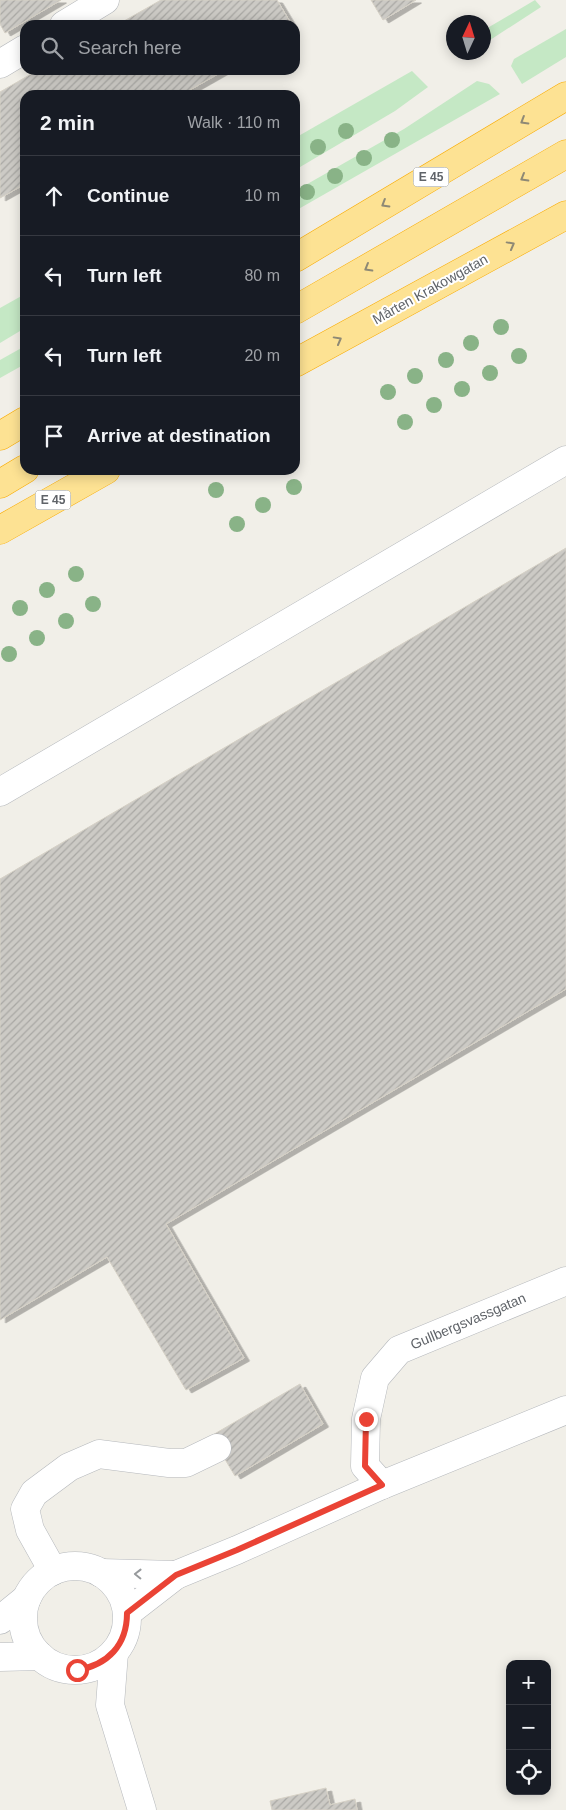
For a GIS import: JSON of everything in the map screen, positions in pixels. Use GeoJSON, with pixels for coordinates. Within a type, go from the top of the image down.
{"type":"FeatureCollection","features":[{"type":"Feature","properties":{"kind":"highway","name":"E 45"},"geometry":{"type":"LineString","coordinates":[[300,255],[566,96]]}},
{"type":"Feature","properties":{"kind":"highway"},"geometry":{"type":"LineString","coordinates":[[300,307],[566,154]]}},
{"type":"Feature","properties":{"kind":"highway","name":"Mårten Krakowgatan"},"geometry":{"type":"LineString","coordinates":[[300,361],[566,216]]}},
{"type":"Feature","properties":{"kind":"highway"},"geometry":{"type":"LineString","coordinates":[[0,436],[20,424]]}},
{"type":"Feature","properties":{"kind":"highway"},"geometry":{"type":"LineString","coordinates":[[0,484],[20,472]]}},
{"type":"Feature","properties":{"kind":"highway","name":"E 45"},"geometry":{"type":"LineString","coordinates":[[0,530],[97,475]]}},
{"type":"Feature","properties":{"kind":"street"},"geometry":{"type":"LineString","coordinates":[[72,20],[105,0]]}},
{"type":"Feature","properties":{"kind":"street"},"geometry":{"type":"LineString","coordinates":[[0,64],[20,52]]}},
{"type":"Feature","properties":{"kind":"street"},"geometry":{"type":"LineString","coordinates":[[0,792],[566,460]]}},
{"type":"Feature","properties":{"kind":"street","name":"Gullbergsvassgatan"},"geometry":{"type":"LineString","coordinates":[[373,1475],[366,1419],[375,1378],[399,1350],[566,1281]]}},
{"type":"Feature","properties":{"kind":"street"},"geometry":{"type":"LineString","coordinates":[[127,1613],[176,1575],[237,1550],[373,1475],[566,1410]]}},
{"type":"Feature","properties":{"kind":"street"},"geometry":{"type":"LineString","coordinates":[[53,1571],[30,1530],[25,1510],[34,1493],[69,1467],[99,1454],[169,1463],[186,1463],[218,1448]]}},
{"type":"Feature","properties":{"kind":"street"},"geometry":{"type":"LineString","coordinates":[[0,1620],[27,1598],[38,1582],[53,1571],[77,1566],[101,1573],[176,1575]]}},
{"type":"Feature","properties":{"kind":"street"},"geometry":{"type":"LineString","coordinates":[[69,1670],[94,1667],[114,1653],[123,1638],[127,1613],[119,1590],[101,1573]]}},
{"type":"Feature","properties":{"kind":"street"},"geometry":{"type":"LineString","coordinates":[[27,1598],[24,1610],[24,1629],[30,1643],[40,1656],[53,1665],[69,1670],[110,1705]]}},
{"type":"Feature","properties":{"kind":"street"},"geometry":{"type":"LineString","coordinates":[[114,1653],[110,1705],[142,1810]]}},
{"type":"Feature","properties":{"kind":"street"},"geometry":{"type":"LineString","coordinates":[[0,1657],[40,1656]]}},
{"type":"Feature","properties":{"kind":"green space"},"geometry":{"type":"Polygon","coordinates":[[[535,0],[541,7],[491,39],[491,26],[535,0]]]}},
{"type":"Feature","properties":{"kind":"green space"},"geometry":{"type":"Polygon","coordinates":[[[566,29],[566,57],[522,84],[511,66],[514,59],[566,29]]]}},
{"type":"Feature","properties":{"kind":"green space"},"geometry":{"type":"Polygon","coordinates":[[[412,71],[428,87],[395,111],[300,167],[300,135],[412,71]]]}},
{"type":"Feature","properties":{"kind":"green space"},"geometry":{"type":"Polygon","coordinates":[[[477,81],[489,84],[500,94],[300,208],[300,188],[404,129],[477,81]]]}},
{"type":"Feature","properties":{"kind":"green space"},"geometry":{"type":"Polygon","coordinates":[[[20,297],[20,331],[0,343],[0,308],[20,297]]]}},
{"type":"Feature","properties":{"kind":"green space"},"geometry":{"type":"Polygon","coordinates":[[[20,349],[20,367],[0,378],[0,360],[20,349]]]}},
{"type":"Feature","properties":{"kind":"building"},"geometry":{"type":"Polygon","coordinates":[[[0,0],[61,0],[27,20],[20,20],[20,24],[5,33],[0,24],[0,0]]]}},
{"type":"Feature","properties":{"kind":"building"},"geometry":{"type":"Polygon","coordinates":[[[161,0],[277,0],[289,20],[126,20],[161,0]]]}},
{"type":"Feature","properties":{"kind":"building"},"geometry":{"type":"Polygon","coordinates":[[[371,0],[416,0],[383,20],[371,0]]]}},
{"type":"Feature","properties":{"kind":"building"},"geometry":{"type":"Polygon","coordinates":[[[29,75],[216,75],[190,90],[20,90],[20,187],[0,198],[0,92],[29,75]]]}},
{"type":"Feature","properties":{"kind":"building"},"geometry":{"type":"Polygon","coordinates":[[[566,548],[566,989],[166,1224],[244,1358],[186,1390],[107,1257],[0,1320],[0,879],[566,548]]]}},
{"type":"Feature","properties":{"kind":"building"},"geometry":{"type":"Polygon","coordinates":[[[300,1384],[323,1424],[235,1476],[211,1436],[300,1384]]]}},
{"type":"Feature","properties":{"kind":"building"},"geometry":{"type":"Polygon","coordinates":[[[326,1788],[330,1805],[355,1799],[357,1810],[272,1810],[270,1801],[326,1788]]]}},
{"type":"Feature","properties":{"kind":"route"},"geometry":{"type":"LineString","coordinates":[[77,1670],[94,1667],[114,1653],[126,1630],[127,1613],[176,1575],[237,1550],[382,1485],[365,1466],[366,1419]]}}]}
